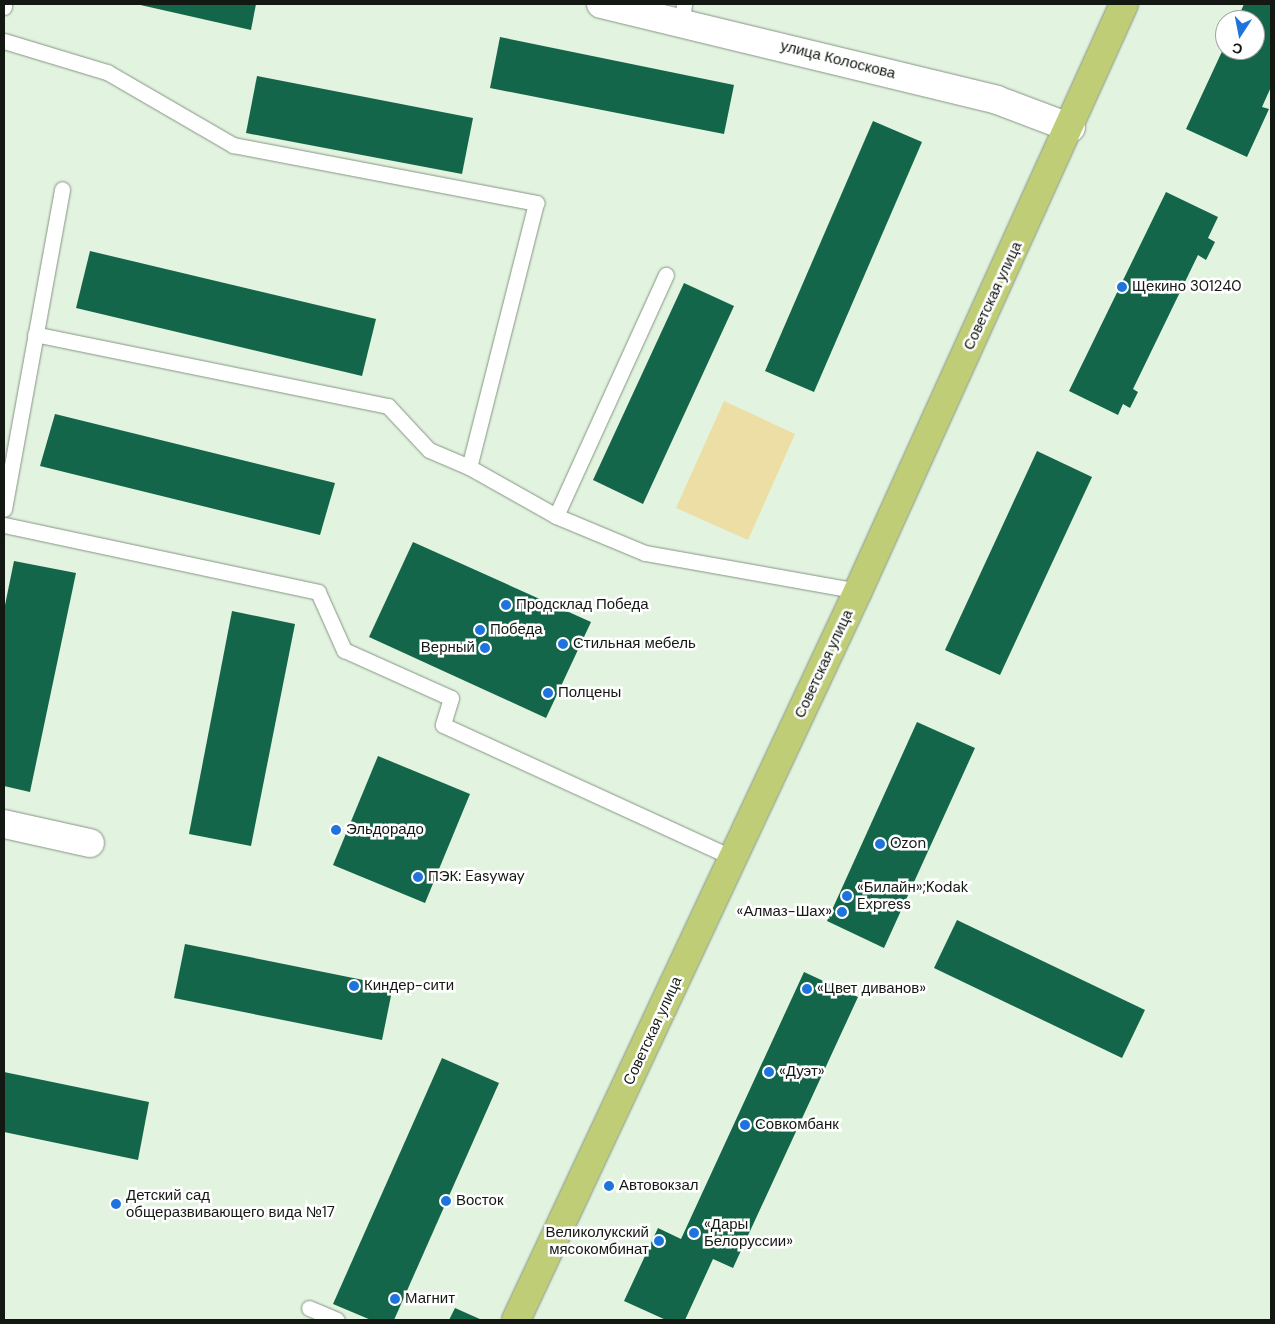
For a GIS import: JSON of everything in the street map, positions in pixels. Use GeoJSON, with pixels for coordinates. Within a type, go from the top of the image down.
{"type":"FeatureCollection","features":[{"type":"Feature","properties":{"kind":"main road","name":"Советская улица"},"geometry":{"type":"LineString","coordinates":[[516,1320],[858,591],[1071,128],[1124,4]]}},
{"type":"Feature","properties":{"kind":"street","name":"улица Колоскова"},"geometry":{"type":"LineString","coordinates":[[601,4],[683,12],[996,100],[1071,128]]}},
{"type":"Feature","properties":{"kind":"street"},"geometry":{"type":"LineString","coordinates":[[4,824],[90,843]]}},
{"type":"Feature","properties":{"kind":"lane"},"geometry":{"type":"LineString","coordinates":[[4,41],[107,72],[233,145],[536,203],[469,468]]}},
{"type":"Feature","properties":{"kind":"lane"},"geometry":{"type":"LineString","coordinates":[[4,508],[62,189]]}},
{"type":"Feature","properties":{"kind":"lane"},"geometry":{"type":"LineString","coordinates":[[556,516],[666,275]]}},
{"type":"Feature","properties":{"kind":"lane"},"geometry":{"type":"LineString","coordinates":[[35,334],[388,406],[428,450],[469,468],[556,516],[645,553],[858,591]]}},
{"type":"Feature","properties":{"kind":"lane"},"geometry":{"type":"LineString","coordinates":[[4,525],[318,592],[344,650],[451,698],[443,725],[734,858]]}},
{"type":"Feature","properties":{"kind":"lane"},"geometry":{"type":"LineString","coordinates":[[309,1308],[337,1320]]}},
{"type":"Feature","properties":{"kind":"shaded area"},"geometry":{"type":"Polygon","coordinates":[[[724,401],[795,434],[748,540],[676,508],[724,401]]]}},
{"type":"Feature","properties":{"kind":"building"},"geometry":{"type":"Polygon","coordinates":[[[136,4],[256,4],[251,30],[136,4]]]}},
{"type":"Feature","properties":{"kind":"building"},"geometry":{"type":"Polygon","coordinates":[[[1244,4],[1271,4],[1271,87],[1262,107],[1269,109],[1247,157],[1186,129],[1218,60],[1265,60],[1265,10],[1241,10],[1244,4]]]}},
{"type":"Feature","properties":{"kind":"building"},"geometry":{"type":"Polygon","coordinates":[[[500,37],[734,85],[724,134],[490,88],[500,37]]]}},
{"type":"Feature","properties":{"kind":"building"},"geometry":{"type":"Polygon","coordinates":[[[257,76],[473,118],[462,174],[246,133],[257,76]]]}},
{"type":"Feature","properties":{"kind":"building"},"geometry":{"type":"Polygon","coordinates":[[[873,121],[922,142],[814,392],[765,371],[873,121]]]}},
{"type":"Feature","properties":{"kind":"building"},"geometry":{"type":"Polygon","coordinates":[[[1166,192],[1218,217],[1208,238],[1215,242],[1206,260],[1198,255],[1133,389],[1138,392],[1130,408],[1123,404],[1118,415],[1069,391],[1166,192]]]}},
{"type":"Feature","properties":{"kind":"building"},"geometry":{"type":"Polygon","coordinates":[[[90,251],[376,319],[362,376],[76,308],[90,251]]]}},
{"type":"Feature","properties":{"kind":"building"},"geometry":{"type":"Polygon","coordinates":[[[684,283],[734,306],[643,504],[593,480],[684,283]]]}},
{"type":"Feature","properties":{"kind":"building"},"geometry":{"type":"Polygon","coordinates":[[[55,414],[335,483],[320,535],[40,466],[55,414]]]}},
{"type":"Feature","properties":{"kind":"building"},"geometry":{"type":"Polygon","coordinates":[[[1037,451],[1092,477],[1000,675],[945,650],[1037,451]]]}},
{"type":"Feature","properties":{"kind":"building","name":"Победа"},"geometry":{"type":"Polygon","coordinates":[[[413,542],[591,622],[546,718],[369,637],[413,542]]]}},
{"type":"Feature","properties":{"kind":"building"},"geometry":{"type":"Polygon","coordinates":[[[14,561],[76,573],[30,792],[4,786],[4,610],[14,561]]]}},
{"type":"Feature","properties":{"kind":"building"},"geometry":{"type":"Polygon","coordinates":[[[232,611],[295,624],[251,846],[189,834],[232,611]]]}},
{"type":"Feature","properties":{"kind":"building"},"geometry":{"type":"Polygon","coordinates":[[[917,722],[975,748],[884,948],[827,921],[917,722]]]}},
{"type":"Feature","properties":{"kind":"building"},"geometry":{"type":"Polygon","coordinates":[[[378,756],[470,794],[425,903],[333,865],[378,756]]]}},
{"type":"Feature","properties":{"kind":"building"},"geometry":{"type":"Polygon","coordinates":[[[957,920],[1145,1010],[1122,1058],[934,968],[957,920]]]}},
{"type":"Feature","properties":{"kind":"building"},"geometry":{"type":"Polygon","coordinates":[[[185,944],[393,986],[382,1040],[174,998],[185,944]]]}},
{"type":"Feature","properties":{"kind":"building"},"geometry":{"type":"Polygon","coordinates":[[[804,972],[858,997],[733,1268],[713,1259],[685,1320],[666,1320],[624,1301],[658,1228],[681,1239],[804,972]]]}},
{"type":"Feature","properties":{"kind":"building"},"geometry":{"type":"Polygon","coordinates":[[[442,1058],[499,1083],[394,1320],[371,1320],[333,1304],[442,1058]]]}},
{"type":"Feature","properties":{"kind":"building"},"geometry":{"type":"Polygon","coordinates":[[[4,1072],[149,1102],[138,1160],[4,1132],[4,1072]]]}},
{"type":"Feature","properties":{"kind":"building"},"geometry":{"type":"Polygon","coordinates":[[[455,1308],[482,1320],[449,1320],[455,1308]]]}},
{"type":"Feature","properties":{"kind":"place","name":"Щекино 301240"},"geometry":{"type":"Point","coordinates":[1122,287]}},
{"type":"Feature","properties":{"kind":"place","name":"Продсклад Победа"},"geometry":{"type":"Point","coordinates":[506,605]}},
{"type":"Feature","properties":{"kind":"place","name":"Победа"},"geometry":{"type":"Point","coordinates":[480,630]}},
{"type":"Feature","properties":{"kind":"place","name":"Стильная мебель"},"geometry":{"type":"Point","coordinates":[563,644]}},
{"type":"Feature","properties":{"kind":"place","name":"Верный"},"geometry":{"type":"Point","coordinates":[485,648]}},
{"type":"Feature","properties":{"kind":"place","name":"Полцены"},"geometry":{"type":"Point","coordinates":[548,693]}},
{"type":"Feature","properties":{"kind":"place","name":"Эльдорадо"},"geometry":{"type":"Point","coordinates":[336,830]}},
{"type":"Feature","properties":{"kind":"place","name":"Ozon"},"geometry":{"type":"Point","coordinates":[880,844]}},
{"type":"Feature","properties":{"kind":"place","name":"ПЭК: Easyway"},"geometry":{"type":"Point","coordinates":[418,877]}},
{"type":"Feature","properties":{"kind":"place","name":"«Билайн»;Kodak Express"},"geometry":{"type":"Point","coordinates":[847,896]}},
{"type":"Feature","properties":{"kind":"place","name":"«Алмаз-Шах»"},"geometry":{"type":"Point","coordinates":[842,912]}},
{"type":"Feature","properties":{"kind":"place","name":"Киндер-сити"},"geometry":{"type":"Point","coordinates":[354,986]}},
{"type":"Feature","properties":{"kind":"place","name":"«Цвет диванов»"},"geometry":{"type":"Point","coordinates":[807,989]}},
{"type":"Feature","properties":{"kind":"place","name":"«Дуэт»"},"geometry":{"type":"Point","coordinates":[769,1072]}},
{"type":"Feature","properties":{"kind":"place","name":"Совкомбанк"},"geometry":{"type":"Point","coordinates":[745,1125]}},
{"type":"Feature","properties":{"kind":"place","name":"Автовокзал"},"geometry":{"type":"Point","coordinates":[609,1186]}},
{"type":"Feature","properties":{"kind":"place","name":"Восток"},"geometry":{"type":"Point","coordinates":[446,1201]}},
{"type":"Feature","properties":{"kind":"place","name":"Детский сад общеразвивающего вида №17"},"geometry":{"type":"Point","coordinates":[116,1204]}},
{"type":"Feature","properties":{"kind":"place","name":"«Дары Белоруссии»"},"geometry":{"type":"Point","coordinates":[694,1233]}},
{"type":"Feature","properties":{"kind":"place","name":"Великолукский мясокомбинат"},"geometry":{"type":"Point","coordinates":[659,1241]}},
{"type":"Feature","properties":{"kind":"place","name":"Магнит"},"geometry":{"type":"Point","coordinates":[395,1299]}}]}
